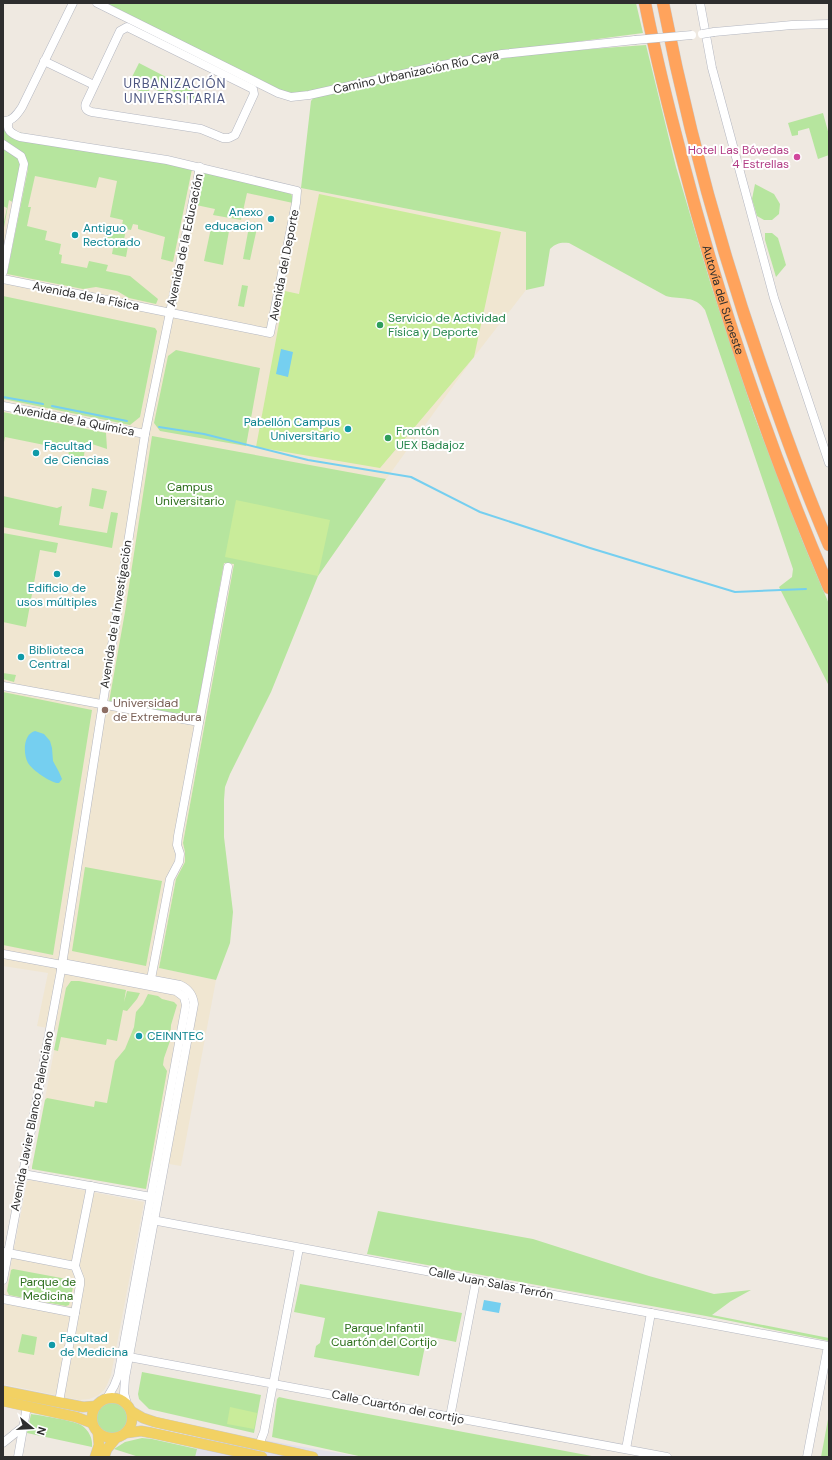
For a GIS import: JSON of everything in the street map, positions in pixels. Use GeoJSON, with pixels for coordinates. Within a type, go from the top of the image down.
{"type":"FeatureCollection","features":[{"type":"Feature","properties":{"kind":"highway","name":"Autovía del Suroeste"},"geometry":{"type":"LineString","coordinates":[[645,3],[669,110],[716,281],[783,477],[829,588]]}},
{"type":"Feature","properties":{"kind":"highway","name":"Autovía del Suroeste"},"geometry":{"type":"LineString","coordinates":[[663,3],[686,109],[732,278],[773,401],[829,545]]}},
{"type":"Feature","properties":{"kind":"main road"},"geometry":{"type":"LineString","coordinates":[[3,1391],[83,1407],[96,1406]]}},
{"type":"Feature","properties":{"kind":"main road"},"geometry":{"type":"LineString","coordinates":[[95,1457],[99,1445],[98,1433],[92,1423],[92,1414],[96,1406],[101,1401],[107,1398],[116,1398],[143,1418],[155,1422],[313,1457]]}},
{"type":"Feature","properties":{"kind":"main road"},"geometry":{"type":"LineString","coordinates":[[3,1402],[76,1417],[92,1423]]}},
{"type":"Feature","properties":{"kind":"main road"},"geometry":{"type":"LineString","coordinates":[[126,1433],[132,1421],[129,1407]]}},
{"type":"Feature","properties":{"kind":"main road"},"geometry":{"type":"LineString","coordinates":[[104,1457],[107,1448],[116,1438],[126,1433],[141,1431],[262,1457]]}},
{"type":"Feature","properties":{"kind":"main road"},"geometry":{"type":"LineString","coordinates":[[98,1433],[105,1437],[116,1438]]}},
{"type":"Feature","properties":{"kind":"street"},"geometry":{"type":"LineString","coordinates":[[73,3],[22,107],[16,115],[6,122],[8,129],[20,137],[167,160],[200,167]]}},
{"type":"Feature","properties":{"kind":"street","name":"Camino Urbanización Río Caya"},"geometry":{"type":"LineString","coordinates":[[97,3],[282,95],[295,97],[442,65],[502,54],[714,32],[829,24]]}},
{"type":"Feature","properties":{"kind":"street"},"geometry":{"type":"LineString","coordinates":[[700,3],[712,68],[771,285],[829,463]]}},
{"type":"Feature","properties":{"kind":"street"},"geometry":{"type":"LineString","coordinates":[[127,27],[132,28],[252,88],[254,93],[236,133],[225,139],[201,129],[89,111],[85,108],[85,104],[94,85],[120,31],[127,27]]}},
{"type":"Feature","properties":{"kind":"street"},"geometry":{"type":"LineString","coordinates":[[44,61],[94,85]]}},
{"type":"Feature","properties":{"kind":"street"},"geometry":{"type":"LineString","coordinates":[[3,144],[21,156],[24,164],[3,272]]}},
{"type":"Feature","properties":{"kind":"street","name":"Avenida del Deporte"},"geometry":{"type":"LineString","coordinates":[[169,313],[270,333],[296,203],[297,191],[200,167]]}},
{"type":"Feature","properties":{"kind":"street","name":"Avenida de la Educación"},"geometry":{"type":"LineString","coordinates":[[169,313],[200,167]]}},
{"type":"Feature","properties":{"kind":"street","name":"Avenida de la Física"},"geometry":{"type":"LineString","coordinates":[[3,280],[169,313]]}},
{"type":"Feature","properties":{"kind":"street","name":"Avenida de la Investigación"},"geometry":{"type":"LineString","coordinates":[[61,966],[144,434],[169,313]]}},
{"type":"Feature","properties":{"kind":"street","name":"Avenida de la Química"},"geometry":{"type":"LineString","coordinates":[[3,406],[144,434]]}},
{"type":"Feature","properties":{"kind":"street"},"geometry":{"type":"LineString","coordinates":[[151,980],[170,879],[179,862],[178,836],[228,567]]}},
{"type":"Feature","properties":{"kind":"street"},"geometry":{"type":"LineString","coordinates":[[3,686],[199,722]]}},
{"type":"Feature","properties":{"kind":"street"},"geometry":{"type":"LineString","coordinates":[[3,954],[176,991],[186,1000],[186,1010],[151,1197],[151,1220],[125,1378],[124,1393],[129,1407]]}},
{"type":"Feature","properties":{"kind":"street"},"geometry":{"type":"LineString","coordinates":[[61,966],[183,986],[192,996],[194,1007],[118,1376],[107,1398]]}},
{"type":"Feature","properties":{"kind":"street","name":"Avenida Javier Blanco Palenciano"},"geometry":{"type":"LineString","coordinates":[[3,1280],[6,1253],[23,1174],[61,966]]}},
{"type":"Feature","properties":{"kind":"street"},"geometry":{"type":"LineString","coordinates":[[23,1174],[151,1197]]}},
{"type":"Feature","properties":{"kind":"street"},"geometry":{"type":"LineString","coordinates":[[59,1402],[80,1285],[80,1279],[75,1266],[90,1186]]}},
{"type":"Feature","properties":{"kind":"street","name":"Calle Juan Salas Terrón"},"geometry":{"type":"LineString","coordinates":[[151,1220],[828,1346],[807,1457]]}},
{"type":"Feature","properties":{"kind":"street"},"geometry":{"type":"LineString","coordinates":[[259,1445],[264,1432],[299,1248]]}},
{"type":"Feature","properties":{"kind":"street"},"geometry":{"type":"LineString","coordinates":[[6,1253],[75,1266]]}},
{"type":"Feature","properties":{"kind":"street"},"geometry":{"type":"LineString","coordinates":[[450,1416],[476,1280]]}},
{"type":"Feature","properties":{"kind":"street"},"geometry":{"type":"LineString","coordinates":[[3,1299],[75,1313]]}},
{"type":"Feature","properties":{"kind":"street"},"geometry":{"type":"LineString","coordinates":[[626,1449],[651,1313]]}},
{"type":"Feature","properties":{"kind":"street","name":"Calle Cuartón del cortijo"},"geometry":{"type":"LineString","coordinates":[[129,1357],[668,1457]]}},
{"type":"Feature","properties":{"kind":"street"},"geometry":{"type":"LineString","coordinates":[[18,1457],[27,1406]]}},
{"type":"Feature","properties":{"kind":"street"},"geometry":{"type":"LineString","coordinates":[[3,1443],[23,1427]]}},
{"type":"Feature","properties":{"kind":"shaded area","name":"Universidad de Extremadura"},"geometry":{"type":"Polygon","coordinates":[[[3,126],[9,127],[14,132],[171,158],[301,188],[526,232],[526,290],[474,357],[318,576],[234,564],[183,843],[185,862],[176,879],[159,968],[216,980],[181,1166],[151,1161],[146,1189],[32,1169],[58,1030],[37,1026],[48,973],[3,966],[3,126]]]}},
{"type":"Feature","properties":{"kind":"shaded area"},"geometry":{"type":"Polygon","coordinates":[[[30,1180],[144,1202],[111,1375],[104,1390],[97,1396],[89,1399],[79,1400],[3,1384],[3,1305],[27,1182],[30,1180]]]}},
{"type":"Feature","properties":{"kind":"shaded area"},"geometry":{"type":"Polygon","coordinates":[[[202,1429],[361,1457],[193,1457],[202,1429]]]}},
{"type":"Feature","properties":{"kind":"green space"},"geometry":{"type":"Polygon","coordinates":[[[106,3],[636,3],[643,33],[514,50],[293,94],[276,89],[106,3]]]}},
{"type":"Feature","properties":{"kind":"green space"},"geometry":{"type":"Polygon","coordinates":[[[646,45],[676,167],[711,285],[754,415],[803,542],[829,604],[829,686],[779,587],[792,577],[793,569],[705,310],[701,305],[692,300],[666,296],[569,243],[557,244],[550,249],[544,286],[526,290],[526,232],[301,188],[311,101],[314,97],[415,74],[477,62],[540,54],[646,45]]]}},
{"type":"Feature","properties":{"kind":"green space"},"geometry":{"type":"Polygon","coordinates":[[[139,63],[197,93],[192,102],[169,89],[166,95],[151,87],[147,95],[128,85],[139,63]]]}},
{"type":"Feature","properties":{"kind":"green space"},"geometry":{"type":"Polygon","coordinates":[[[823,113],[829,135],[829,155],[818,159],[809,128],[798,131],[798,135],[792,136],[788,123],[823,113]]]}},
{"type":"Feature","properties":{"kind":"green space"},"geometry":{"type":"Polygon","coordinates":[[[3,129],[192,169],[173,262],[161,259],[165,237],[138,229],[138,225],[133,224],[131,230],[126,229],[123,245],[128,246],[126,257],[112,254],[114,243],[104,241],[106,228],[121,230],[123,220],[110,217],[117,181],[99,177],[96,188],[35,176],[28,207],[31,207],[27,226],[47,231],[45,240],[61,244],[59,254],[62,255],[61,263],[87,268],[89,261],[108,265],[106,271],[130,276],[158,299],[156,304],[129,298],[117,291],[96,287],[83,289],[7,274],[28,169],[24,154],[3,140],[3,129]]]}},
{"type":"Feature","properties":{"kind":"green space"},"geometry":{"type":"Polygon","coordinates":[[[3,146],[19,156],[21,164],[14,203],[9,200],[3,233],[7,208],[3,206],[3,146]]]}},
{"type":"Feature","properties":{"kind":"green space"},"geometry":{"type":"Polygon","coordinates":[[[204,172],[290,192],[293,203],[247,193],[241,220],[213,215],[215,209],[196,205],[204,172]]]}},
{"type":"Feature","properties":{"kind":"green space"},"geometry":{"type":"Polygon","coordinates":[[[755,184],[774,194],[780,204],[779,214],[772,220],[764,220],[757,216],[752,199],[755,184]]]}},
{"type":"Feature","properties":{"kind":"green space","name":"Servicio de Actividad Física y Deporte"},"geometry":{"type":"Polygon","coordinates":[[[319,194],[501,232],[474,357],[380,468],[256,447],[285,291],[299,294],[319,194]]]}},
{"type":"Feature","properties":{"kind":"green space"},"geometry":{"type":"Polygon","coordinates":[[[254,221],[257,228],[250,260],[243,259],[248,232],[252,232],[254,221]]]}},
{"type":"Feature","properties":{"kind":"green space"},"geometry":{"type":"Polygon","coordinates":[[[211,228],[229,231],[223,265],[204,261],[211,228]]]}},
{"type":"Feature","properties":{"kind":"green space"},"geometry":{"type":"Polygon","coordinates":[[[765,233],[772,233],[778,238],[786,265],[776,277],[765,240],[765,233]]]}},
{"type":"Feature","properties":{"kind":"green space"},"geometry":{"type":"Polygon","coordinates":[[[242,285],[248,286],[244,307],[238,306],[242,285]]]}},
{"type":"Feature","properties":{"kind":"green space"},"geometry":{"type":"Polygon","coordinates":[[[3,296],[155,328],[157,331],[140,417],[130,425],[3,399],[3,296]]]}},
{"type":"Feature","properties":{"kind":"green space"},"geometry":{"type":"Polygon","coordinates":[[[176,350],[260,368],[246,446],[160,431],[154,423],[168,356],[176,350]]]}},
{"type":"Feature","properties":{"kind":"green space"},"geometry":{"type":"Polygon","coordinates":[[[3,412],[106,433],[107,449],[92,444],[91,447],[85,448],[83,463],[68,458],[69,450],[5,437],[3,447],[3,412]]]}},
{"type":"Feature","properties":{"kind":"green space","name":"Campus Universitario"},"geometry":{"type":"Polygon","coordinates":[[[152,436],[386,479],[318,576],[271,692],[225,787],[224,837],[233,912],[230,943],[216,980],[159,968],[176,879],[185,862],[183,843],[234,564],[224,563],[196,717],[109,702],[125,612],[152,436]]]}},
{"type":"Feature","properties":{"kind":"green space"},"geometry":{"type":"Polygon","coordinates":[[[92,488],[107,491],[103,509],[89,506],[92,488]]]}},
{"type":"Feature","properties":{"kind":"green space"},"geometry":{"type":"Polygon","coordinates":[[[3,496],[57,508],[62,506],[59,525],[107,533],[111,512],[118,513],[112,548],[3,527],[3,496]]]}},
{"type":"Feature","properties":{"kind":"green space"},"geometry":{"type":"Polygon","coordinates":[[[236,500],[330,520],[318,576],[225,557],[236,500]]]}},
{"type":"Feature","properties":{"kind":"green space"},"geometry":{"type":"Polygon","coordinates":[[[3,533],[58,543],[56,553],[40,550],[26,627],[3,622],[3,533]]]}},
{"type":"Feature","properties":{"kind":"green space"},"geometry":{"type":"Polygon","coordinates":[[[3,673],[16,675],[14,682],[3,679],[3,673]]]}},
{"type":"Feature","properties":{"kind":"green space"},"geometry":{"type":"Polygon","coordinates":[[[3,692],[92,710],[53,955],[3,945],[3,692]]]}},
{"type":"Feature","properties":{"kind":"green space"},"geometry":{"type":"Polygon","coordinates":[[[85,867],[162,881],[146,966],[72,951],[85,867]]]}},
{"type":"Feature","properties":{"kind":"green space"},"geometry":{"type":"Polygon","coordinates":[[[71,981],[79,981],[126,990],[124,1002],[127,991],[140,993],[127,1011],[123,1010],[117,1041],[107,1039],[106,1045],[61,1037],[58,1051],[54,1050],[66,988],[71,981]]]}},
{"type":"Feature","properties":{"kind":"green space"},"geometry":{"type":"Polygon","coordinates":[[[148,994],[174,1002],[177,1005],[171,1025],[170,1041],[164,1058],[163,1065],[167,1071],[146,1189],[32,1169],[45,1100],[47,1098],[94,1107],[95,1101],[107,1103],[115,1061],[125,1049],[134,1027],[136,1012],[143,1004],[148,994]]]}},
{"type":"Feature","properties":{"kind":"green space"},"geometry":{"type":"Polygon","coordinates":[[[378,1211],[533,1239],[649,1276],[714,1294],[751,1290],[731,1301],[712,1315],[829,1338],[829,1341],[706,1316],[367,1254],[378,1211]]]}},
{"type":"Feature","properties":{"kind":"green space","name":"Parque de Medicina"},"geometry":{"type":"Polygon","coordinates":[[[13,1269],[72,1280],[74,1283],[69,1305],[66,1306],[9,1295],[7,1291],[11,1270],[13,1269]]]}},
{"type":"Feature","properties":{"kind":"green space","name":"Parque Infantil Cuartón del Cortijo"},"geometry":{"type":"Polygon","coordinates":[[[300,1284],[462,1313],[456,1342],[427,1336],[419,1376],[314,1357],[316,1346],[320,1343],[325,1318],[294,1312],[300,1284]]]}},
{"type":"Feature","properties":{"kind":"green space"},"geometry":{"type":"Polygon","coordinates":[[[22,1334],[37,1337],[34,1355],[18,1352],[22,1334]]]}},
{"type":"Feature","properties":{"kind":"green space"},"geometry":{"type":"Polygon","coordinates":[[[142,1372],[261,1395],[254,1433],[149,1409],[139,1399],[138,1394],[142,1372]]]}},
{"type":"Feature","properties":{"kind":"green space"},"geometry":{"type":"Polygon","coordinates":[[[279,1397],[597,1457],[363,1457],[272,1437],[277,1399],[279,1397]]]}},
{"type":"Feature","properties":{"kind":"green space"},"geometry":{"type":"Polygon","coordinates":[[[112,1401],[124,1406],[129,1418],[124,1430],[112,1435],[100,1430],[95,1418],[100,1406],[112,1401]]]}},
{"type":"Feature","properties":{"kind":"green space"},"geometry":{"type":"Polygon","coordinates":[[[230,1407],[257,1413],[254,1429],[227,1424],[230,1407]]]}},
{"type":"Feature","properties":{"kind":"green space"},"geometry":{"type":"Polygon","coordinates":[[[31,1414],[64,1420],[81,1425],[90,1435],[92,1447],[27,1433],[31,1414]]]}},
{"type":"Feature","properties":{"kind":"green space"},"geometry":{"type":"Polygon","coordinates":[[[829,1414],[829,1457],[821,1457],[829,1414]]]}},
{"type":"Feature","properties":{"kind":"green space"},"geometry":{"type":"Polygon","coordinates":[[[142,1438],[197,1449],[195,1457],[139,1457],[114,1449],[125,1442],[142,1438]]]}},
{"type":"Feature","properties":{"kind":"water"},"geometry":{"type":"Polygon","coordinates":[[[281,349],[293,352],[288,377],[276,374],[281,349]]]}},
{"type":"Feature","properties":{"kind":"water"},"geometry":{"type":"Polygon","coordinates":[[[35,731],[44,734],[50,741],[53,761],[62,779],[59,783],[42,776],[30,766],[26,759],[26,740],[31,733],[35,731]]]}},
{"type":"Feature","properties":{"kind":"water"},"geometry":{"type":"Polygon","coordinates":[[[484,1300],[501,1303],[499,1313],[482,1310],[484,1300]]]}},
{"type":"Feature","properties":{"kind":"waterway"},"geometry":{"type":"LineString","coordinates":[[3,397],[43,404]]}},
{"type":"Feature","properties":{"kind":"waterway"},"geometry":{"type":"LineString","coordinates":[[52,406],[127,421]]}},
{"type":"Feature","properties":{"kind":"waterway"},"geometry":{"type":"LineString","coordinates":[[159,427],[204,434],[308,460],[411,477],[480,512],[590,548],[735,592],[806,589]]}},
{"type":"Feature","properties":{"kind":"place","name":"Hotel Las Bóvedas 4 Estrellas"},"geometry":{"type":"Point","coordinates":[797,157]}},
{"type":"Feature","properties":{"kind":"place","name":"Anexo educacion"},"geometry":{"type":"Point","coordinates":[271,219]}},
{"type":"Feature","properties":{"kind":"place","name":"Antiguo Rectorado"},"geometry":{"type":"Point","coordinates":[75,235]}},
{"type":"Feature","properties":{"kind":"place","name":"Servicio de Actividad Física y Deporte"},"geometry":{"type":"Point","coordinates":[380,325]}},
{"type":"Feature","properties":{"kind":"place","name":"Pabellón Campus Universitario"},"geometry":{"type":"Point","coordinates":[348,429]}},
{"type":"Feature","properties":{"kind":"place","name":"Frontón UEX Badajoz"},"geometry":{"type":"Point","coordinates":[388,438]}},
{"type":"Feature","properties":{"kind":"place","name":"Facultad de Ciencias"},"geometry":{"type":"Point","coordinates":[36,453]}},
{"type":"Feature","properties":{"kind":"place","name":"Edificio de usos múltiples"},"geometry":{"type":"Point","coordinates":[57,574]}},
{"type":"Feature","properties":{"kind":"place","name":"Biblioteca Central"},"geometry":{"type":"Point","coordinates":[21,657]}},
{"type":"Feature","properties":{"kind":"place","name":"Universidad de Extremadura"},"geometry":{"type":"Point","coordinates":[105,710]}},
{"type":"Feature","properties":{"kind":"place","name":"CEINNTEC"},"geometry":{"type":"Point","coordinates":[139,1036]}},
{"type":"Feature","properties":{"kind":"place","name":"Facultad de Medicina"},"geometry":{"type":"Point","coordinates":[52,1345]}},
{"type":"Feature","properties":{"kind":"district","name":"URBANIZACIÓN UNIVERSITARIA"},"geometry":{"type":"Point","coordinates":[175,90]}}]}
